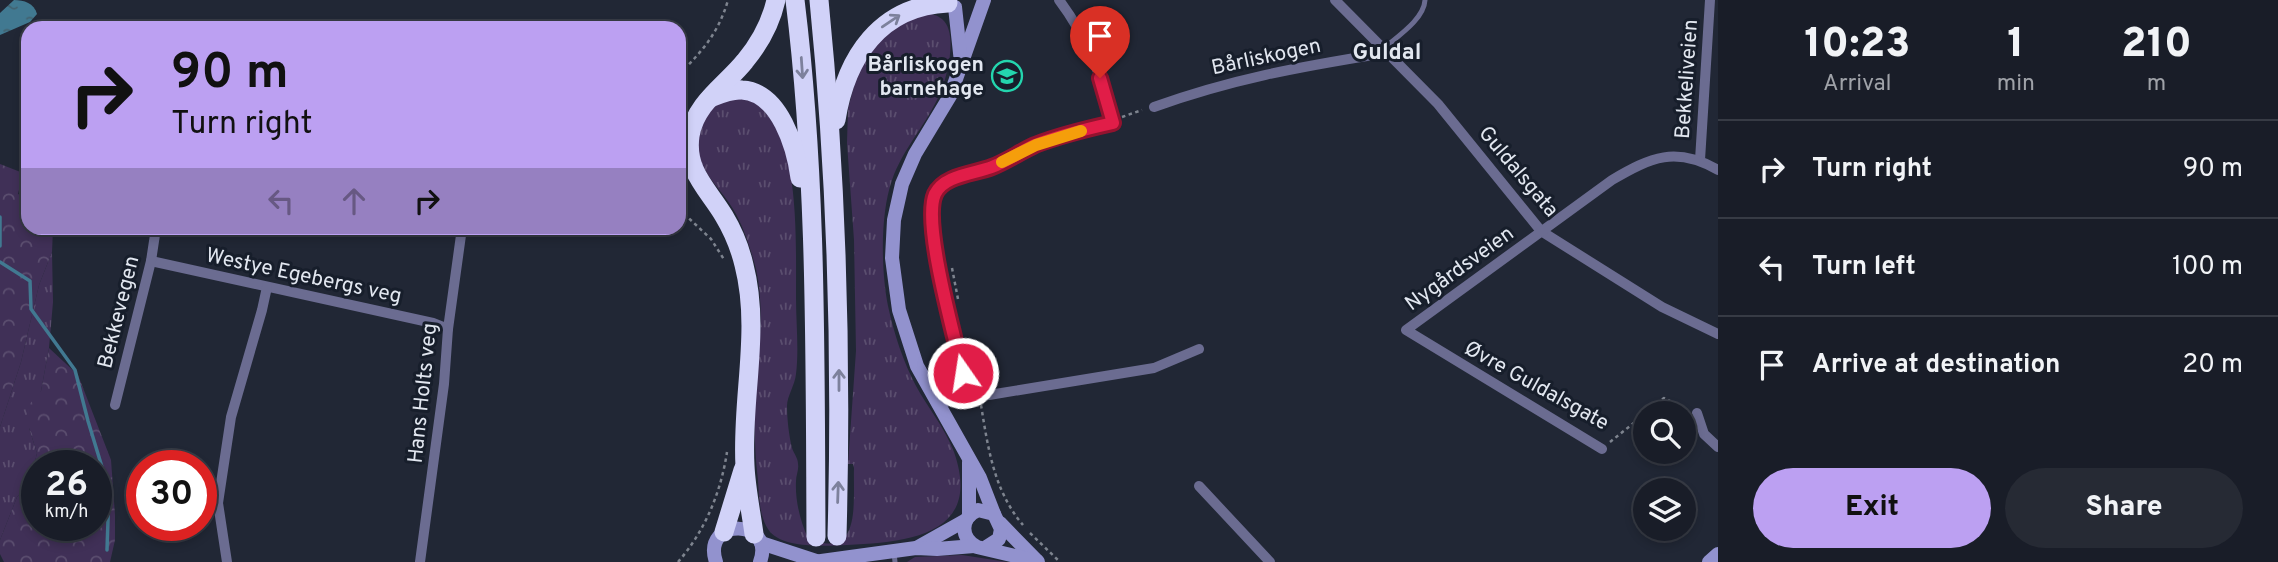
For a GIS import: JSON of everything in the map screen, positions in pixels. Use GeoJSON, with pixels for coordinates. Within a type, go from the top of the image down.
{"type":"FeatureCollection","features":[{"type":"Feature","properties":{"kind":"highway"},"geometry":{"type":"LineString","coordinates":[[757,538],[745,466],[751,329],[748,281],[736,239],[723,215],[699,182],[690,155],[690,137],[694,120],[752,51],[768,25],[776,0]]}},
{"type":"Feature","properties":{"kind":"highway"},"geometry":{"type":"LineString","coordinates":[[795,0],[813,243],[816,537]]}},
{"type":"Feature","properties":{"kind":"highway"},"geometry":{"type":"LineString","coordinates":[[819,0],[832,145],[839,304],[837,536]]}},
{"type":"Feature","properties":{"kind":"highway"},"geometry":{"type":"LineString","coordinates":[[832,145],[838,106],[846,79],[871,37],[908,10],[949,3]]}},
{"type":"Feature","properties":{"kind":"highway"},"geometry":{"type":"LineString","coordinates":[[710,98],[742,90],[758,94],[772,106],[783,124],[798,166],[813,243]]}},
{"type":"Feature","properties":{"kind":"highway"},"geometry":{"type":"LineString","coordinates":[[724,532],[745,466]]}},
{"type":"Feature","properties":{"kind":"main road"},"geometry":{"type":"LineString","coordinates":[[961,64],[949,3],[974,8],[984,0]]}},
{"type":"Feature","properties":{"kind":"main road"},"geometry":{"type":"LineString","coordinates":[[979,547],[999,539],[997,519],[980,478],[918,366],[904,328],[894,282],[893,231],[898,196],[910,164],[944,109],[984,0]]}},
{"type":"Feature","properties":{"kind":"main road"},"geometry":{"type":"LineString","coordinates":[[969,462],[965,537],[979,547]]}},
{"type":"Feature","properties":{"kind":"main road"},"geometry":{"type":"LineString","coordinates":[[702,562],[715,556],[715,543],[724,532],[739,527],[757,538],[815,562],[895,557],[916,548],[978,510],[997,519],[1038,562]]}},
{"type":"Feature","properties":{"kind":"main road"},"geometry":{"type":"LineString","coordinates":[[757,538],[762,550],[760,562]]}},
{"type":"Feature","properties":{"kind":"main road"},"geometry":{"type":"LineString","coordinates":[[916,548],[979,547],[1038,562]]}},
{"type":"Feature","properties":{"kind":"main road"},"geometry":{"type":"LineString","coordinates":[[1709,562],[1718,554]]}},
{"type":"Feature","properties":{"kind":"street"},"geometry":{"type":"LineString","coordinates":[[973,394],[934,241],[931,211],[935,195],[947,182],[990,168],[1046,141],[1113,123],[1089,47],[1059,0]]}},
{"type":"Feature","properties":{"kind":"street","name":"Guldalsgata"},"geometry":{"type":"LineString","coordinates":[[1335,0],[1438,104],[1541,231],[1662,307],[1718,334]]}},
{"type":"Feature","properties":{"kind":"street","name":"Bekkeliveien"},"geometry":{"type":"LineString","coordinates":[[1700,160],[1710,0]]}},
{"type":"Feature","properties":{"kind":"street","name":"Bårliskogen"},"geometry":{"type":"LineString","coordinates":[[1154,107],[1206,88],[1244,78],[1379,54],[1385,49]]}},
{"type":"Feature","properties":{"kind":"street","name":"Nygårdsveien"},"geometry":{"type":"LineString","coordinates":[[1406,330],[1612,180],[1641,162],[1672,156],[1700,160],[1718,170]]}},
{"type":"Feature","properties":{"kind":"street","name":"Bekkevegen"},"geometry":{"type":"LineString","coordinates":[[115,405],[151,261],[155,235]]}},
{"type":"Feature","properties":{"kind":"street","name":"Hans Holts veg"},"geometry":{"type":"LineString","coordinates":[[420,562],[461,235]]}},
{"type":"Feature","properties":{"kind":"street","name":"Westye Egebergs veg"},"geometry":{"type":"LineString","coordinates":[[151,261],[433,323],[448,330]]}},
{"type":"Feature","properties":{"kind":"street"},"geometry":{"type":"LineString","coordinates":[[227,562],[218,503],[231,417],[267,287]]}},
{"type":"Feature","properties":{"kind":"street","name":"Øvre Guldalsgate"},"geometry":{"type":"LineString","coordinates":[[1406,330],[1602,449]]}},
{"type":"Feature","properties":{"kind":"street"},"geometry":{"type":"LineString","coordinates":[[939,406],[955,397],[989,395],[1154,369],[1199,349]]}},
{"type":"Feature","properties":{"kind":"street"},"geometry":{"type":"LineString","coordinates":[[1697,413],[1704,434],[1718,447]]}},
{"type":"Feature","properties":{"kind":"street"},"geometry":{"type":"LineString","coordinates":[[1199,486],[1270,562]]}},
{"type":"Feature","properties":{"kind":"lane"},"geometry":{"type":"LineString","coordinates":[[1385,49],[1409,27],[1423,9],[1425,0]]}},
{"type":"Feature","properties":{"kind":"path"},"geometry":{"type":"LineString","coordinates":[[686,67],[711,40],[728,0]]}},
{"type":"Feature","properties":{"kind":"path"},"geometry":{"type":"LineString","coordinates":[[1112,119],[1154,107]]}},
{"type":"Feature","properties":{"kind":"path"},"geometry":{"type":"LineString","coordinates":[[686,216],[711,239],[727,265]]}},
{"type":"Feature","properties":{"kind":"path"},"geometry":{"type":"LineString","coordinates":[[952,268],[959,304]]}},
{"type":"Feature","properties":{"kind":"path"},"geometry":{"type":"LineString","coordinates":[[973,394],[993,466],[1008,506],[1026,529],[1060,562]]}},
{"type":"Feature","properties":{"kind":"path","name":"Øvre Guldalsgate"},"geometry":{"type":"LineString","coordinates":[[1602,449],[1633,423]]}},
{"type":"Feature","properties":{"kind":"path"},"geometry":{"type":"LineString","coordinates":[[678,562],[696,537],[713,504],[728,448]]}},
{"type":"Feature","properties":{"kind":"green space"},"geometry":{"type":"Polygon","coordinates":[[[926,13],[942,19],[947,25],[951,43],[949,64],[936,103],[902,157],[892,180],[885,209],[884,276],[890,316],[903,357],[916,386],[954,452],[960,480],[958,501],[949,517],[935,528],[916,536],[871,544],[816,546],[793,543],[782,540],[768,529],[760,505],[755,404],[761,319],[756,269],[736,214],[701,162],[699,139],[703,124],[715,106],[725,100],[739,98],[751,101],[761,108],[778,131],[783,145],[792,187],[796,234],[797,365],[787,406],[791,443],[798,462],[797,503],[808,538],[825,543],[838,542],[846,535],[851,525],[854,497],[854,468],[853,464],[848,464],[856,351],[854,240],[847,143],[848,109],[861,59],[900,22],[926,13]]]}},
{"type":"Feature","properties":{"kind":"green space"},"geometry":{"type":"Polygon","coordinates":[[[0,164],[21,172],[18,194],[21,195],[21,235],[53,235],[52,252],[39,285],[21,362],[0,427],[0,164]]]}},
{"type":"Feature","properties":{"kind":"green space"},"geometry":{"type":"Polygon","coordinates":[[[52,252],[53,302],[49,348],[41,391],[29,428],[36,450],[21,450],[21,492],[0,540],[0,427],[21,362],[39,285],[52,252]]]}},
{"type":"Feature","properties":{"kind":"green space"},"geometry":{"type":"Polygon","coordinates":[[[49,348],[78,375],[107,450],[36,450],[29,428],[28,406],[41,391],[49,348]]]}},
{"type":"Feature","properties":{"kind":"green space"},"geometry":{"type":"Polygon","coordinates":[[[112,474],[115,540],[110,562],[4,562],[0,554],[0,540],[21,492],[21,541],[112,541],[112,474]]]}},
{"type":"Feature","properties":{"kind":"green space"},"geometry":{"type":"Polygon","coordinates":[[[962,555],[1007,562],[907,562],[915,557],[962,555]]]}},
{"type":"Feature","properties":{"kind":"water"},"geometry":{"type":"Polygon","coordinates":[[[14,0],[28,3],[34,7],[37,14],[31,21],[21,21],[21,26],[0,35],[0,13],[14,0]]]}},
{"type":"Feature","properties":{"kind":"waterway"},"geometry":{"type":"LineString","coordinates":[[0,217],[0,246]]}},
{"type":"Feature","properties":{"kind":"waterway"},"geometry":{"type":"LineString","coordinates":[[0,262],[30,281],[31,309],[75,370],[109,490],[107,550]]}},
{"type":"Feature","properties":{"kind":"slow traffic"},"geometry":{"type":"LineString","coordinates":[[1002,162],[1036,145],[1081,131]]}},
{"type":"Feature","properties":{"kind":"place","name":"Bårliskogen barnehage"},"geometry":{"type":"Point","coordinates":[1007,76]}},
{"type":"Feature","properties":{"kind":"district","name":"Guldal"},"geometry":{"type":"Point","coordinates":[1387,51]}},
{"type":"Feature","properties":{"kind":"route"},"geometry":{"type":"LineString","coordinates":[[963,373],[935,249],[931,218],[935,195],[947,182],[990,168],[1036,145],[1113,123],[1100,78]]}}]}
